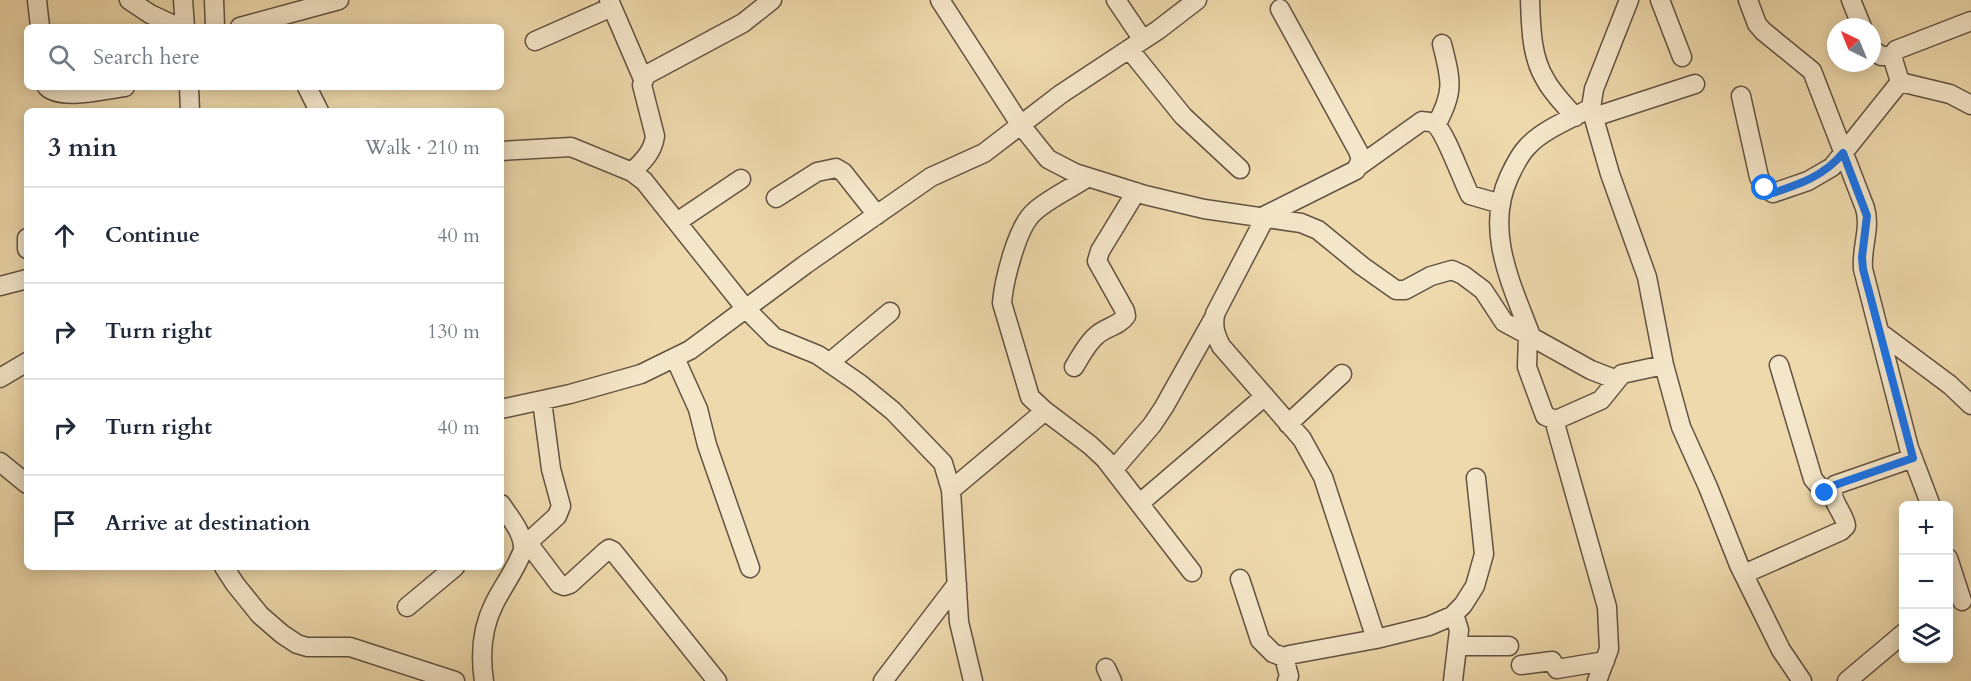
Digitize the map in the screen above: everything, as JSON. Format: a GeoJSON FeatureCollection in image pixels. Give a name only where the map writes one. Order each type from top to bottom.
{"type":"FeatureCollection","features":[{"type":"Feature","properties":{"kind":"street"},"geometry":{"type":"LineString","coordinates":[[37,0],[40,24]]}},
{"type":"Feature","properties":{"kind":"street"},"geometry":{"type":"LineString","coordinates":[[129,0],[171,24]]}},
{"type":"Feature","properties":{"kind":"street"},"geometry":{"type":"LineString","coordinates":[[183,0],[185,24]]}},
{"type":"Feature","properties":{"kind":"street"},"geometry":{"type":"LineString","coordinates":[[214,0],[215,24]]}},
{"type":"Feature","properties":{"kind":"street"},"geometry":{"type":"LineString","coordinates":[[263,24],[286,21],[339,0]]}},
{"type":"Feature","properties":{"kind":"street"},"geometry":{"type":"LineString","coordinates":[[632,172],[652,151],[654,143],[655,136],[642,85],[646,75],[743,23],[772,0]]}},
{"type":"Feature","properties":{"kind":"street"},"geometry":{"type":"LineString","coordinates":[[940,0],[1020,124],[1048,159],[1076,173],[1136,192],[1204,209],[1301,223],[1318,230],[1396,290],[1405,290],[1431,276],[1452,270],[1483,290],[1504,322],[1591,370],[1617,380]]}},
{"type":"Feature","properties":{"kind":"street"},"geometry":{"type":"LineString","coordinates":[[1116,0],[1136,45],[1182,116],[1240,169]]}},
{"type":"Feature","properties":{"kind":"street"},"geometry":{"type":"LineString","coordinates":[[504,408],[542,401],[641,374],[690,350],[806,264],[931,177],[984,153],[1060,94],[1136,45],[1197,0]]}},
{"type":"Feature","properties":{"kind":"street"},"geometry":{"type":"LineString","coordinates":[[1530,0],[1531,28],[1539,67],[1546,81],[1575,117]]}},
{"type":"Feature","properties":{"kind":"street"},"geometry":{"type":"LineString","coordinates":[[1629,0],[1594,89],[1593,112],[1610,174],[1647,277],[1664,364],[1681,427],[1744,574],[1781,650],[1802,681]]}},
{"type":"Feature","properties":{"kind":"street"},"geometry":{"type":"LineString","coordinates":[[1660,0],[1682,57]]}},
{"type":"Feature","properties":{"kind":"street"},"geometry":{"type":"LineString","coordinates":[[1748,0],[1757,24],[1763,31],[1812,71],[1867,216],[1862,263],[1913,458],[1929,501]]}},
{"type":"Feature","properties":{"kind":"street"},"geometry":{"type":"LineString","coordinates":[[1851,0],[1858,18]]}},
{"type":"Feature","properties":{"kind":"street"},"geometry":{"type":"LineString","coordinates":[[535,41],[610,3],[643,79]]}},
{"type":"Feature","properties":{"kind":"street"},"geometry":{"type":"LineString","coordinates":[[1280,9],[1358,151],[1361,159],[1359,166]]}},
{"type":"Feature","properties":{"kind":"street"},"geometry":{"type":"LineString","coordinates":[[1892,56],[1896,50],[1971,21]]}},
{"type":"Feature","properties":{"kind":"street"},"geometry":{"type":"LineString","coordinates":[[1436,125],[1445,108],[1451,81],[1442,44]]}},
{"type":"Feature","properties":{"kind":"street"},"geometry":{"type":"LineString","coordinates":[[1881,56],[1892,56]]}},
{"type":"Feature","properties":{"kind":"street"},"geometry":{"type":"LineString","coordinates":[[1892,56],[1900,82]]}},
{"type":"Feature","properties":{"kind":"street"},"geometry":{"type":"LineString","coordinates":[[1741,96],[1759,177],[1769,192],[1773,193],[1808,181],[1832,167],[1900,82]]}},
{"type":"Feature","properties":{"kind":"street"},"geometry":{"type":"LineString","coordinates":[[1900,82],[1950,94],[1971,105]]}},
{"type":"Feature","properties":{"kind":"street"},"geometry":{"type":"LineString","coordinates":[[1664,364],[1622,374],[1601,400],[1556,420],[1545,416],[1527,367],[1529,336],[1502,257],[1498,238],[1498,217],[1504,186],[1528,145],[1575,117],[1695,84]]}},
{"type":"Feature","properties":{"kind":"street"},"geometry":{"type":"LineString","coordinates":[[51,90],[65,94],[99,90]]}},
{"type":"Feature","properties":{"kind":"street"},"geometry":{"type":"LineString","coordinates":[[189,90],[190,108]]}},
{"type":"Feature","properties":{"kind":"street"},"geometry":{"type":"LineString","coordinates":[[308,90],[318,108]]}},
{"type":"Feature","properties":{"kind":"street"},"geometry":{"type":"LineString","coordinates":[[1114,469],[1152,425],[1164,406],[1215,314],[1263,218],[1356,170],[1422,122],[1431,122],[1436,125],[1470,195],[1501,204]]}},
{"type":"Feature","properties":{"kind":"street"},"geometry":{"type":"LineString","coordinates":[[504,151],[571,147],[632,172],[644,181],[746,309],[774,337],[818,355],[893,411],[917,433],[943,463],[951,490],[959,622],[973,681]]}},
{"type":"Feature","properties":{"kind":"street"},"geometry":{"type":"LineString","coordinates":[[776,198],[817,172],[836,168],[843,172],[877,215]]}},
{"type":"Feature","properties":{"kind":"street"},"geometry":{"type":"LineString","coordinates":[[1088,177],[1034,211],[1026,221],[1020,232],[1003,291],[1002,303],[1030,397],[1090,445],[1114,469],[1192,572]]}},
{"type":"Feature","properties":{"kind":"street"},"geometry":{"type":"LineString","coordinates":[[677,222],[741,179]]}},
{"type":"Feature","properties":{"kind":"street"},"geometry":{"type":"LineString","coordinates":[[1074,367],[1097,334],[1121,322],[1126,316],[1097,261],[1100,251],[1136,192]]}},
{"type":"Feature","properties":{"kind":"street"},"geometry":{"type":"LineString","coordinates":[[0,286],[24,280]]}},
{"type":"Feature","properties":{"kind":"street"},"geometry":{"type":"LineString","coordinates":[[829,363],[890,312]]}},
{"type":"Feature","properties":{"kind":"street"},"geometry":{"type":"LineString","coordinates":[[1215,314],[1215,335],[1221,346],[1302,439],[1323,477],[1376,639]]}},
{"type":"Feature","properties":{"kind":"street"},"geometry":{"type":"LineString","coordinates":[[1879,332],[1950,385],[1971,405]]}},
{"type":"Feature","properties":{"kind":"street"},"geometry":{"type":"LineString","coordinates":[[675,358],[698,409],[707,445],[750,568]]}},
{"type":"Feature","properties":{"kind":"street"},"geometry":{"type":"LineString","coordinates":[[0,378],[24,364]]}},
{"type":"Feature","properties":{"kind":"street"},"geometry":{"type":"LineString","coordinates":[[1779,365],[1813,479],[1825,493],[1832,495]]}},
{"type":"Feature","properties":{"kind":"street"},"geometry":{"type":"LineString","coordinates":[[1288,424],[1342,374]]}},
{"type":"Feature","properties":{"kind":"street"},"geometry":{"type":"LineString","coordinates":[[1140,503],[1265,396]]}},
{"type":"Feature","properties":{"kind":"street"},"geometry":{"type":"LineString","coordinates":[[484,681],[482,664],[485,628],[493,606],[525,545],[557,516],[561,506],[551,469],[542,401]]}},
{"type":"Feature","properties":{"kind":"street"},"geometry":{"type":"LineString","coordinates":[[951,490],[1045,411]]}},
{"type":"Feature","properties":{"kind":"street"},"geometry":{"type":"LineString","coordinates":[[1556,420],[1556,427],[1607,607],[1609,649],[1597,681]]}},
{"type":"Feature","properties":{"kind":"street"},"geometry":{"type":"LineString","coordinates":[[1744,574],[1841,531],[1846,526],[1846,521],[1832,495],[1835,485],[1913,458]]}},
{"type":"Feature","properties":{"kind":"street"},"geometry":{"type":"LineString","coordinates":[[0,462],[24,482]]}},
{"type":"Feature","properties":{"kind":"street"},"geometry":{"type":"LineString","coordinates":[[1286,658],[1289,655],[1376,639],[1429,626],[1454,614],[1463,605],[1474,586],[1484,554],[1476,478]]}},
{"type":"Feature","properties":{"kind":"street"},"geometry":{"type":"LineString","coordinates":[[504,517],[521,536],[525,545],[559,584],[564,586],[570,584],[609,549],[614,551],[717,681]]}},
{"type":"Feature","properties":{"kind":"street"},"geometry":{"type":"LineString","coordinates":[[226,570],[260,615],[297,644],[307,648],[350,647],[449,680]]}},
{"type":"Feature","properties":{"kind":"street"},"geometry":{"type":"LineString","coordinates":[[407,607],[451,570]]}},
{"type":"Feature","properties":{"kind":"street"},"geometry":{"type":"LineString","coordinates":[[1953,576],[1960,601]]}},
{"type":"Feature","properties":{"kind":"street"},"geometry":{"type":"LineString","coordinates":[[1240,579],[1260,640],[1273,653],[1286,658]]}},
{"type":"Feature","properties":{"kind":"street"},"geometry":{"type":"LineString","coordinates":[[883,681],[957,584]]}},
{"type":"Feature","properties":{"kind":"street"},"geometry":{"type":"LineString","coordinates":[[1453,681],[1459,630],[1454,614]]}},
{"type":"Feature","properties":{"kind":"street"},"geometry":{"type":"LineString","coordinates":[[1847,681],[1899,637]]}},
{"type":"Feature","properties":{"kind":"street"},"geometry":{"type":"LineString","coordinates":[[1457,646],[1509,646]]}},
{"type":"Feature","properties":{"kind":"street"},"geometry":{"type":"LineString","coordinates":[[1286,658],[1287,681]]}},
{"type":"Feature","properties":{"kind":"street"},"geometry":{"type":"LineString","coordinates":[[1521,665],[1552,661],[1557,669],[1605,661]]}},
{"type":"Feature","properties":{"kind":"route"},"geometry":{"type":"LineString","coordinates":[[1765,188],[1773,193],[1808,181],[1832,167],[1843,153],[1867,216],[1862,257],[1863,269],[1913,458],[1835,485],[1832,495],[1825,493]]}}]}
